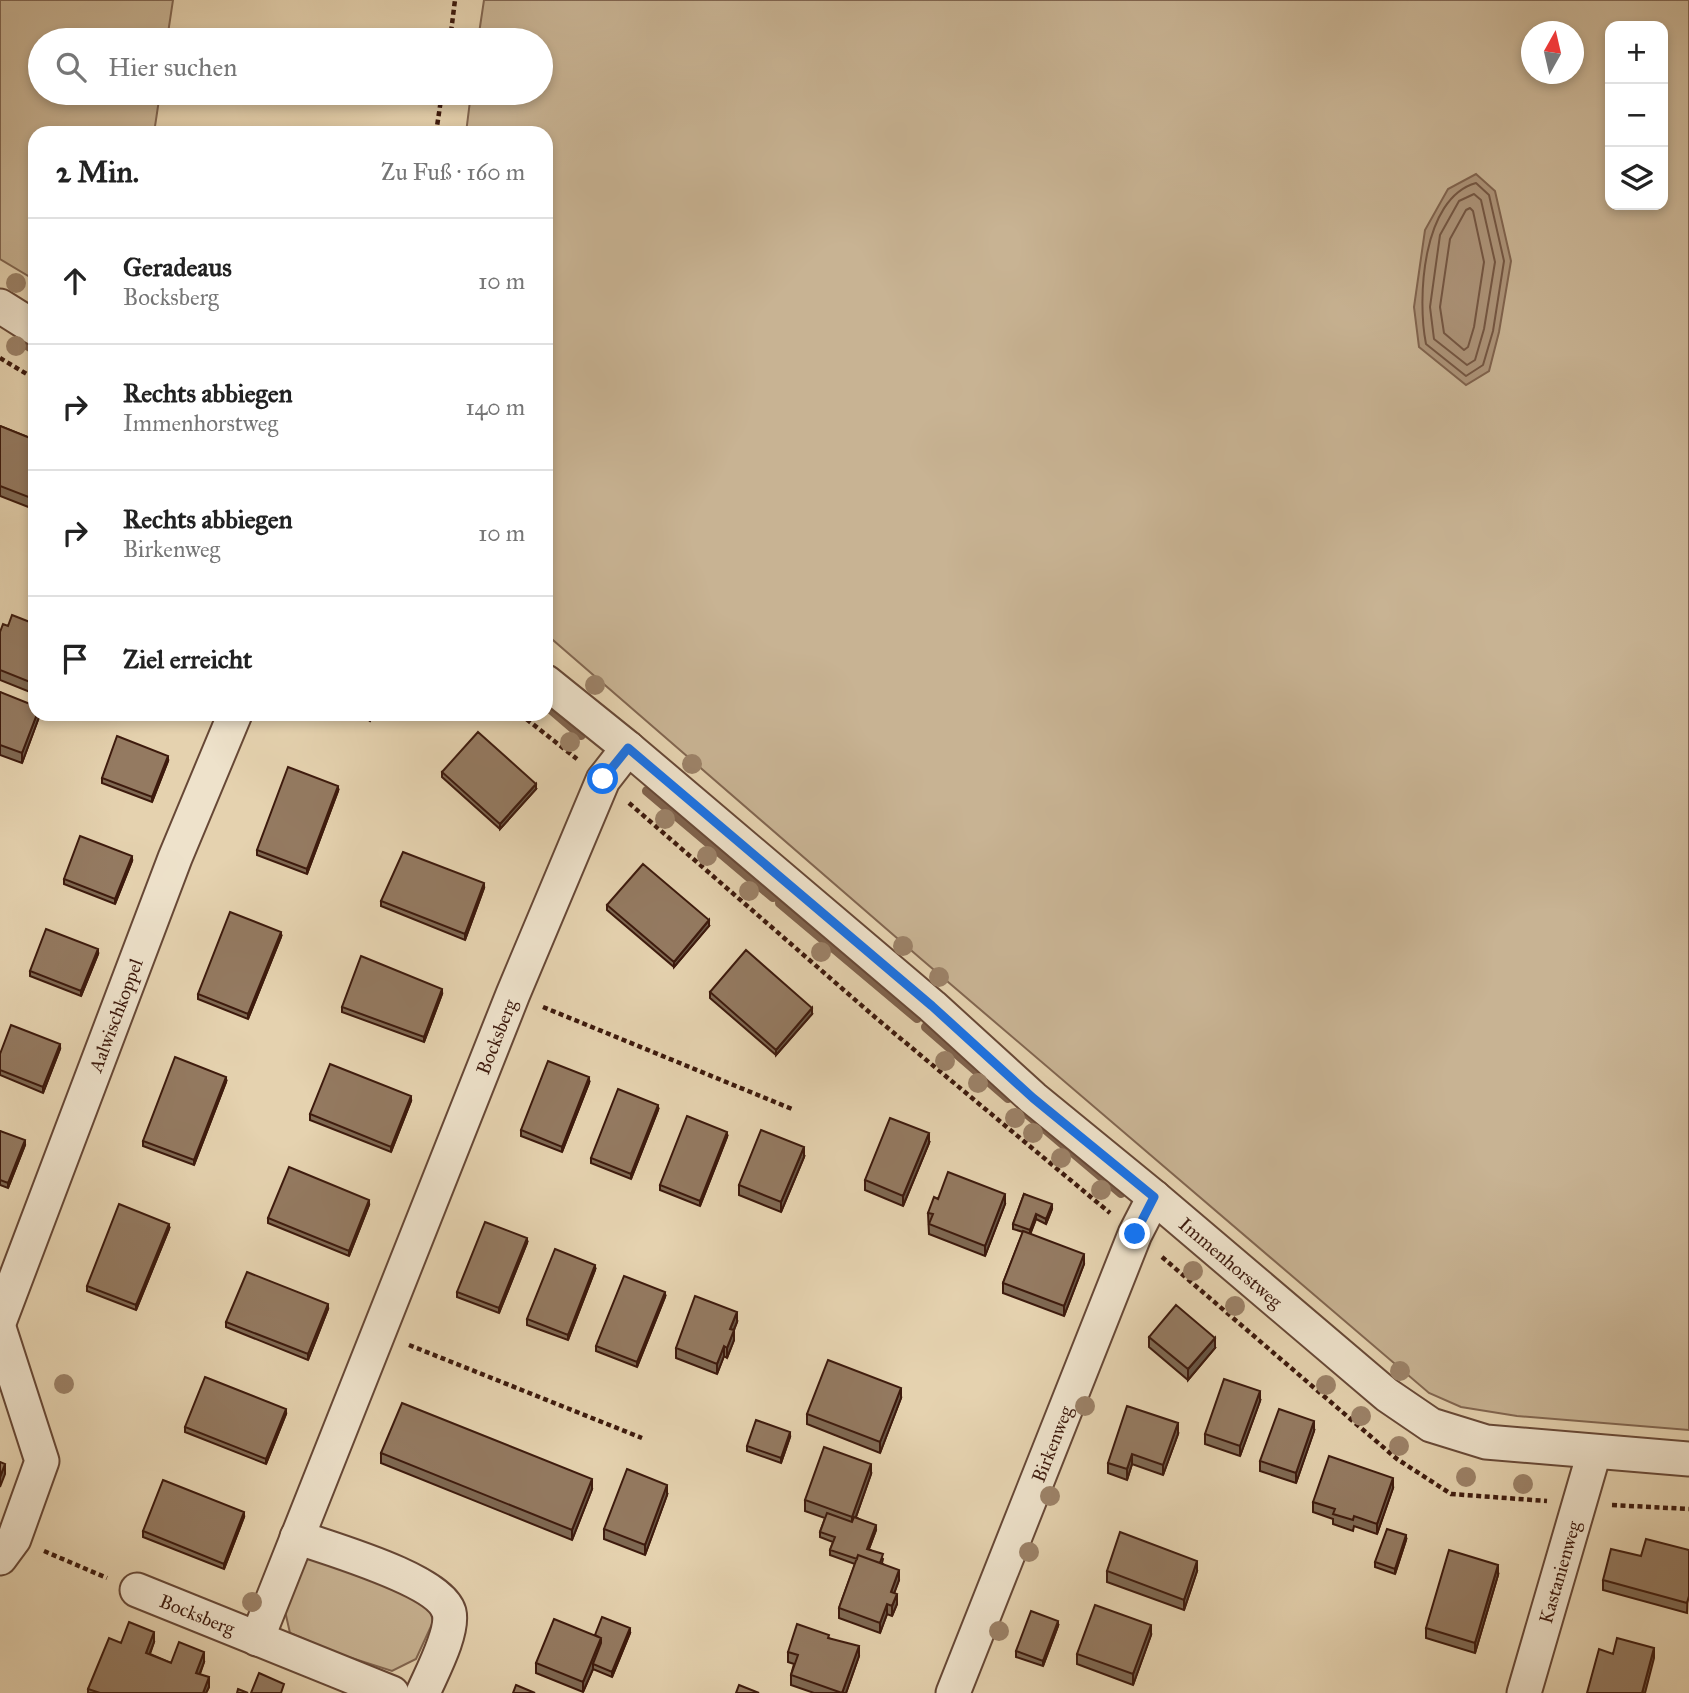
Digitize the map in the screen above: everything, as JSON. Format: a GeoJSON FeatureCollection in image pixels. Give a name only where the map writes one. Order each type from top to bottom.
{"type":"FeatureCollection","features":[{"type":"Feature","properties":{"kind":"street"},"geometry":{"type":"LineString","coordinates":[[0,306],[28,324]]}},
{"type":"Feature","properties":{"kind":"street","name":"Immenhorstweg"},"geometry":{"type":"LineString","coordinates":[[553,687],[932,1006],[1033,1098],[1387,1395],[1431,1425],[1486,1442],[1689,1459]]}},
{"type":"Feature","properties":{"kind":"street","name":"Aalwischkoppel"},"geometry":{"type":"LineString","coordinates":[[0,1320],[175,858],[232,721]]}},
{"type":"Feature","properties":{"kind":"street","name":"Bocksberg"},"geometry":{"type":"LineString","coordinates":[[257,1639],[513,995],[603,779],[628,748]]}},
{"type":"Feature","properties":{"kind":"street","name":"Birkenweg"},"geometry":{"type":"LineString","coordinates":[[953,1693],[1135,1234],[1154,1197]]}},
{"type":"Feature","properties":{"kind":"street"},"geometry":{"type":"LineString","coordinates":[[0,1331],[42,1461],[7,1549]]}},
{"type":"Feature","properties":{"kind":"street","name":"Kastanienweg"},"geometry":{"type":"LineString","coordinates":[[1524,1693],[1594,1452]]}},
{"type":"Feature","properties":{"kind":"street"},"geometry":{"type":"LineString","coordinates":[[297,1537],[416,1581],[439,1596],[449,1611],[449,1629],[423,1693]]}},
{"type":"Feature","properties":{"kind":"street","name":"Bocksberg"},"geometry":{"type":"LineString","coordinates":[[137,1590],[392,1693]]}},
{"type":"Feature","properties":{"kind":"path"},"geometry":{"type":"LineString","coordinates":[[452,28],[455,0]]}},
{"type":"Feature","properties":{"kind":"path"},"geometry":{"type":"LineString","coordinates":[[437,126],[440,105]]}},
{"type":"Feature","properties":{"kind":"path"},"geometry":{"type":"LineString","coordinates":[[0,358],[28,375]]}},
{"type":"Feature","properties":{"kind":"path"},"geometry":{"type":"LineString","coordinates":[[513,995],[792,1109]]}},
{"type":"Feature","properties":{"kind":"path"},"geometry":{"type":"LineString","coordinates":[[379,1333],[642,1438]]}},
{"type":"Feature","properties":{"kind":"path"},"geometry":{"type":"LineString","coordinates":[[7,1549],[137,1590]]}},
{"type":"Feature","properties":{"kind":"shaded area"},"geometry":{"type":"Polygon","coordinates":[[[0,0],[173,0],[169,28],[28,28],[28,105],[158,105],[155,126],[28,126],[28,276],[0,259],[0,0]]]}},
{"type":"Feature","properties":{"kind":"shaded area"},"geometry":{"type":"Polygon","coordinates":[[[484,0],[1689,0],[1689,1430],[1517,1416],[1461,1407],[1429,1393],[553,640],[553,126],[467,126],[470,105],[553,105],[553,28],[480,28],[484,0]]]}},
{"type":"Feature","properties":{"kind":"shaded area"},"geometry":{"type":"Polygon","coordinates":[[[319,1556],[428,1600],[433,1622],[416,1659],[392,1671],[339,1654],[290,1633],[285,1611],[302,1557],[319,1556]]]}},
{"type":"Feature","properties":{"kind":"water"},"geometry":{"type":"Polygon","coordinates":[[[1476,174],[1495,191],[1511,261],[1499,332],[1489,371],[1466,385],[1419,347],[1414,307],[1425,230],[1448,189],[1476,174]]]}},
{"type":"Feature","properties":{"kind":"building"},"geometry":{"type":"Polygon","coordinates":[[[0,426],[28,437],[28,497],[0,486],[0,426]]]}},
{"type":"Feature","properties":{"kind":"building"},"geometry":{"type":"Polygon","coordinates":[[[12,615],[28,621],[28,681],[0,670],[0,632],[3,624],[8,626],[12,615]]]}},
{"type":"Feature","properties":{"kind":"building"},"geometry":{"type":"Polygon","coordinates":[[[0,692],[28,703],[28,721],[34,721],[22,753],[0,745],[0,692]]]}},
{"type":"Feature","properties":{"kind":"building"},"geometry":{"type":"Polygon","coordinates":[[[478,732],[536,784],[500,824],[442,772],[478,732]]]}},
{"type":"Feature","properties":{"kind":"building"},"geometry":{"type":"Polygon","coordinates":[[[117,736],[168,756],[152,797],[102,778],[117,736]]]}},
{"type":"Feature","properties":{"kind":"building"},"geometry":{"type":"Polygon","coordinates":[[[288,767],[338,786],[307,869],[257,850],[288,767]]]}},
{"type":"Feature","properties":{"kind":"building"},"geometry":{"type":"Polygon","coordinates":[[[80,836],[132,856],[115,899],[64,879],[80,836]]]}},
{"type":"Feature","properties":{"kind":"building"},"geometry":{"type":"Polygon","coordinates":[[[403,852],[484,883],[465,934],[381,901],[403,852]]]}},
{"type":"Feature","properties":{"kind":"building"},"geometry":{"type":"Polygon","coordinates":[[[643,864],[709,920],[674,962],[607,905],[643,864]]]}},
{"type":"Feature","properties":{"kind":"building"},"geometry":{"type":"Polygon","coordinates":[[[230,912],[281,932],[248,1014],[198,994],[230,912]]]}},
{"type":"Feature","properties":{"kind":"building"},"geometry":{"type":"Polygon","coordinates":[[[46,929],[98,949],[81,991],[30,971],[46,929]]]}},
{"type":"Feature","properties":{"kind":"building"},"geometry":{"type":"Polygon","coordinates":[[[746,950],[812,1008],[776,1050],[710,992],[746,950]]]}},
{"type":"Feature","properties":{"kind":"building"},"geometry":{"type":"Polygon","coordinates":[[[361,956],[442,989],[424,1037],[342,1007],[361,956]]]}},
{"type":"Feature","properties":{"kind":"building"},"geometry":{"type":"Polygon","coordinates":[[[11,1025],[60,1044],[43,1087],[0,1070],[0,1054],[11,1025]]]}},
{"type":"Feature","properties":{"kind":"building"},"geometry":{"type":"Polygon","coordinates":[[[175,1057],[226,1077],[194,1160],[143,1141],[175,1057]]]}},
{"type":"Feature","properties":{"kind":"building"},"geometry":{"type":"Polygon","coordinates":[[[548,1061],[589,1077],[562,1147],[521,1130],[548,1061]]]}},
{"type":"Feature","properties":{"kind":"building"},"geometry":{"type":"Polygon","coordinates":[[[330,1064],[411,1096],[391,1147],[310,1114],[330,1064]]]}},
{"type":"Feature","properties":{"kind":"building"},"geometry":{"type":"Polygon","coordinates":[[[618,1089],[658,1105],[631,1174],[591,1158],[618,1089]]]}},
{"type":"Feature","properties":{"kind":"building"},"geometry":{"type":"Polygon","coordinates":[[[687,1116],[727,1132],[700,1201],[660,1185],[687,1116]]]}},
{"type":"Feature","properties":{"kind":"building"},"geometry":{"type":"Polygon","coordinates":[[[890,1118],[929,1133],[903,1196],[865,1180],[890,1118]]]}},
{"type":"Feature","properties":{"kind":"building"},"geometry":{"type":"Polygon","coordinates":[[[761,1130],[804,1147],[781,1202],[739,1185],[761,1130]]]}},
{"type":"Feature","properties":{"kind":"building"},"geometry":{"type":"Polygon","coordinates":[[[0,1131],[25,1140],[8,1183],[0,1180],[0,1131]]]}},
{"type":"Feature","properties":{"kind":"building"},"geometry":{"type":"Polygon","coordinates":[[[289,1167],[369,1200],[349,1251],[268,1218],[289,1167]]]}},
{"type":"Feature","properties":{"kind":"building"},"geometry":{"type":"Polygon","coordinates":[[[948,1172],[1005,1194],[985,1246],[929,1224],[933,1214],[928,1213],[934,1197],[938,1199],[948,1172]]]}},
{"type":"Feature","properties":{"kind":"building"},"geometry":{"type":"Polygon","coordinates":[[[1024,1194],[1052,1204],[1046,1219],[1036,1214],[1030,1230],[1013,1224],[1024,1194]]]}},
{"type":"Feature","properties":{"kind":"building"},"geometry":{"type":"Polygon","coordinates":[[[119,1204],[169,1224],[136,1305],[87,1286],[119,1204]]]}},
{"type":"Feature","properties":{"kind":"building"},"geometry":{"type":"Polygon","coordinates":[[[485,1222],[527,1238],[499,1308],[457,1292],[485,1222]]]}},
{"type":"Feature","properties":{"kind":"building"},"geometry":{"type":"Polygon","coordinates":[[[1023,1231],[1084,1254],[1064,1306],[1003,1283],[1023,1231]]]}},
{"type":"Feature","properties":{"kind":"building"},"geometry":{"type":"Polygon","coordinates":[[[555,1249],[595,1265],[568,1335],[527,1319],[555,1249]]]}},
{"type":"Feature","properties":{"kind":"building"},"geometry":{"type":"Polygon","coordinates":[[[247,1272],[328,1304],[308,1354],[226,1322],[247,1272]]]}},
{"type":"Feature","properties":{"kind":"building"},"geometry":{"type":"Polygon","coordinates":[[[624,1276],[665,1292],[637,1362],[596,1346],[624,1276]]]}},
{"type":"Feature","properties":{"kind":"building"},"geometry":{"type":"Polygon","coordinates":[[[695,1296],[737,1312],[730,1329],[734,1330],[717,1364],[676,1348],[695,1296]]]}},
{"type":"Feature","properties":{"kind":"building"},"geometry":{"type":"Polygon","coordinates":[[[1176,1305],[1215,1338],[1188,1369],[1149,1337],[1176,1305]]]}},
{"type":"Feature","properties":{"kind":"building"},"geometry":{"type":"Polygon","coordinates":[[[828,1360],[901,1388],[880,1442],[807,1414],[828,1360]]]}},
{"type":"Feature","properties":{"kind":"building"},"geometry":{"type":"Polygon","coordinates":[[[205,1377],[286,1409],[266,1459],[185,1427],[205,1377]]]}},
{"type":"Feature","properties":{"kind":"building"},"geometry":{"type":"Polygon","coordinates":[[[1224,1379],[1260,1391],[1240,1446],[1205,1434],[1224,1379]]]}},
{"type":"Feature","properties":{"kind":"building"},"geometry":{"type":"Polygon","coordinates":[[[402,1403],[592,1479],[572,1530],[381,1453],[402,1403]]]}},
{"type":"Feature","properties":{"kind":"building"},"geometry":{"type":"Polygon","coordinates":[[[1127,1406],[1178,1423],[1163,1465],[1132,1454],[1127,1469],[1108,1463],[1127,1406]]]}},
{"type":"Feature","properties":{"kind":"building"},"geometry":{"type":"Polygon","coordinates":[[[1279,1409],[1314,1421],[1296,1473],[1260,1461],[1279,1409]]]}},
{"type":"Feature","properties":{"kind":"building"},"geometry":{"type":"Polygon","coordinates":[[[756,1420],[790,1432],[781,1458],[747,1446],[756,1420]]]}},
{"type":"Feature","properties":{"kind":"building"},"geometry":{"type":"Polygon","coordinates":[[[824,1447],[871,1464],[852,1517],[805,1500],[824,1447]]]}},
{"type":"Feature","properties":{"kind":"building"},"geometry":{"type":"Polygon","coordinates":[[[1329,1456],[1393,1478],[1377,1524],[1354,1516],[1353,1520],[1333,1514],[1335,1509],[1313,1502],[1329,1456]]]}},
{"type":"Feature","properties":{"kind":"building"},"geometry":{"type":"Polygon","coordinates":[[[0,1462],[5,1464],[0,1477],[0,1462]]]}},
{"type":"Feature","properties":{"kind":"building"},"geometry":{"type":"Polygon","coordinates":[[[627,1469],[667,1485],[645,1545],[604,1529],[627,1469]]]}},
{"type":"Feature","properties":{"kind":"building"},"geometry":{"type":"Polygon","coordinates":[[[163,1480],[244,1512],[224,1564],[143,1531],[163,1480]]]}},
{"type":"Feature","properties":{"kind":"building"},"geometry":{"type":"Polygon","coordinates":[[[827,1513],[852,1522],[854,1517],[876,1525],[867,1549],[883,1554],[880,1563],[858,1555],[857,1559],[830,1550],[835,1537],[820,1532],[827,1513]]]}},
{"type":"Feature","properties":{"kind":"building"},"geometry":{"type":"Polygon","coordinates":[[[1387,1529],[1406,1535],[1395,1569],[1375,1562],[1387,1529]]]}},
{"type":"Feature","properties":{"kind":"building"},"geometry":{"type":"Polygon","coordinates":[[[1120,1532],[1197,1561],[1184,1600],[1107,1571],[1120,1532]]]}},
{"type":"Feature","properties":{"kind":"building"},"geometry":{"type":"Polygon","coordinates":[[[1646,1539],[1689,1550],[1687,1603],[1603,1580],[1611,1549],[1641,1556],[1646,1539]]]}},
{"type":"Feature","properties":{"kind":"building"},"geometry":{"type":"Polygon","coordinates":[[[1449,1550],[1498,1565],[1475,1643],[1426,1628],[1449,1550]]]}},
{"type":"Feature","properties":{"kind":"building"},"geometry":{"type":"Polygon","coordinates":[[[858,1555],[899,1570],[891,1592],[897,1594],[892,1606],[887,1604],[880,1623],[839,1608],[858,1555]]]}},
{"type":"Feature","properties":{"kind":"building"},"geometry":{"type":"Polygon","coordinates":[[[1095,1605],[1151,1625],[1133,1674],[1077,1654],[1095,1605]]]}},
{"type":"Feature","properties":{"kind":"building"},"geometry":{"type":"Polygon","coordinates":[[[1031,1611],[1058,1621],[1043,1661],[1016,1651],[1031,1611]]]}},
{"type":"Feature","properties":{"kind":"building"},"geometry":{"type":"Polygon","coordinates":[[[602,1617],[630,1628],[612,1672],[593,1664],[601,1643],[601,1638],[595,1635],[602,1617]]]}},
{"type":"Feature","properties":{"kind":"building"},"geometry":{"type":"Polygon","coordinates":[[[554,1619],[601,1638],[583,1682],[536,1663],[554,1619]]]}},
{"type":"Feature","properties":{"kind":"building"},"geometry":{"type":"Polygon","coordinates":[[[129,1622],[154,1632],[146,1653],[171,1663],[179,1642],[204,1652],[196,1673],[209,1677],[203,1693],[100,1693],[88,1689],[109,1638],[121,1643],[129,1622]]]}},
{"type":"Feature","properties":{"kind":"building"},"geometry":{"type":"Polygon","coordinates":[[[797,1624],[829,1635],[828,1638],[859,1646],[842,1693],[791,1675],[798,1655],[788,1652],[797,1624]]]}},
{"type":"Feature","properties":{"kind":"building"},"geometry":{"type":"Polygon","coordinates":[[[1617,1638],[1654,1648],[1642,1693],[1587,1693],[1599,1649],[1613,1654],[1617,1638]]]}},
{"type":"Feature","properties":{"kind":"building"},"geometry":{"type":"Polygon","coordinates":[[[259,1673],[284,1684],[281,1693],[251,1693],[259,1673]]]}},
{"type":"Feature","properties":{"kind":"building"},"geometry":{"type":"Polygon","coordinates":[[[516,1685],[535,1693],[513,1693],[516,1685]]]}},
{"type":"Feature","properties":{"kind":"building"},"geometry":{"type":"Polygon","coordinates":[[[739,1685],[759,1693],[736,1693],[739,1685]]]}},
{"type":"Feature","properties":{"kind":"waterway"},"geometry":{"type":"LineString","coordinates":[[553,711],[581,735]]}},
{"type":"Feature","properties":{"kind":"waterway"},"geometry":{"type":"LineString","coordinates":[[647,791],[773,897]]}},
{"type":"Feature","properties":{"kind":"waterway"},"geometry":{"type":"LineString","coordinates":[[780,903],[917,1018]]}},
{"type":"Feature","properties":{"kind":"waterway"},"geometry":{"type":"LineString","coordinates":[[926,1027],[1008,1098]]}},
{"type":"Feature","properties":{"kind":"waterway"},"geometry":{"type":"LineString","coordinates":[[1024,1111],[1121,1193]]}},
{"type":"Feature","properties":{"kind":"route"},"geometry":{"type":"LineString","coordinates":[[603,779],[628,748],[932,1006],[1033,1098],[1154,1197],[1135,1234]]}}]}
